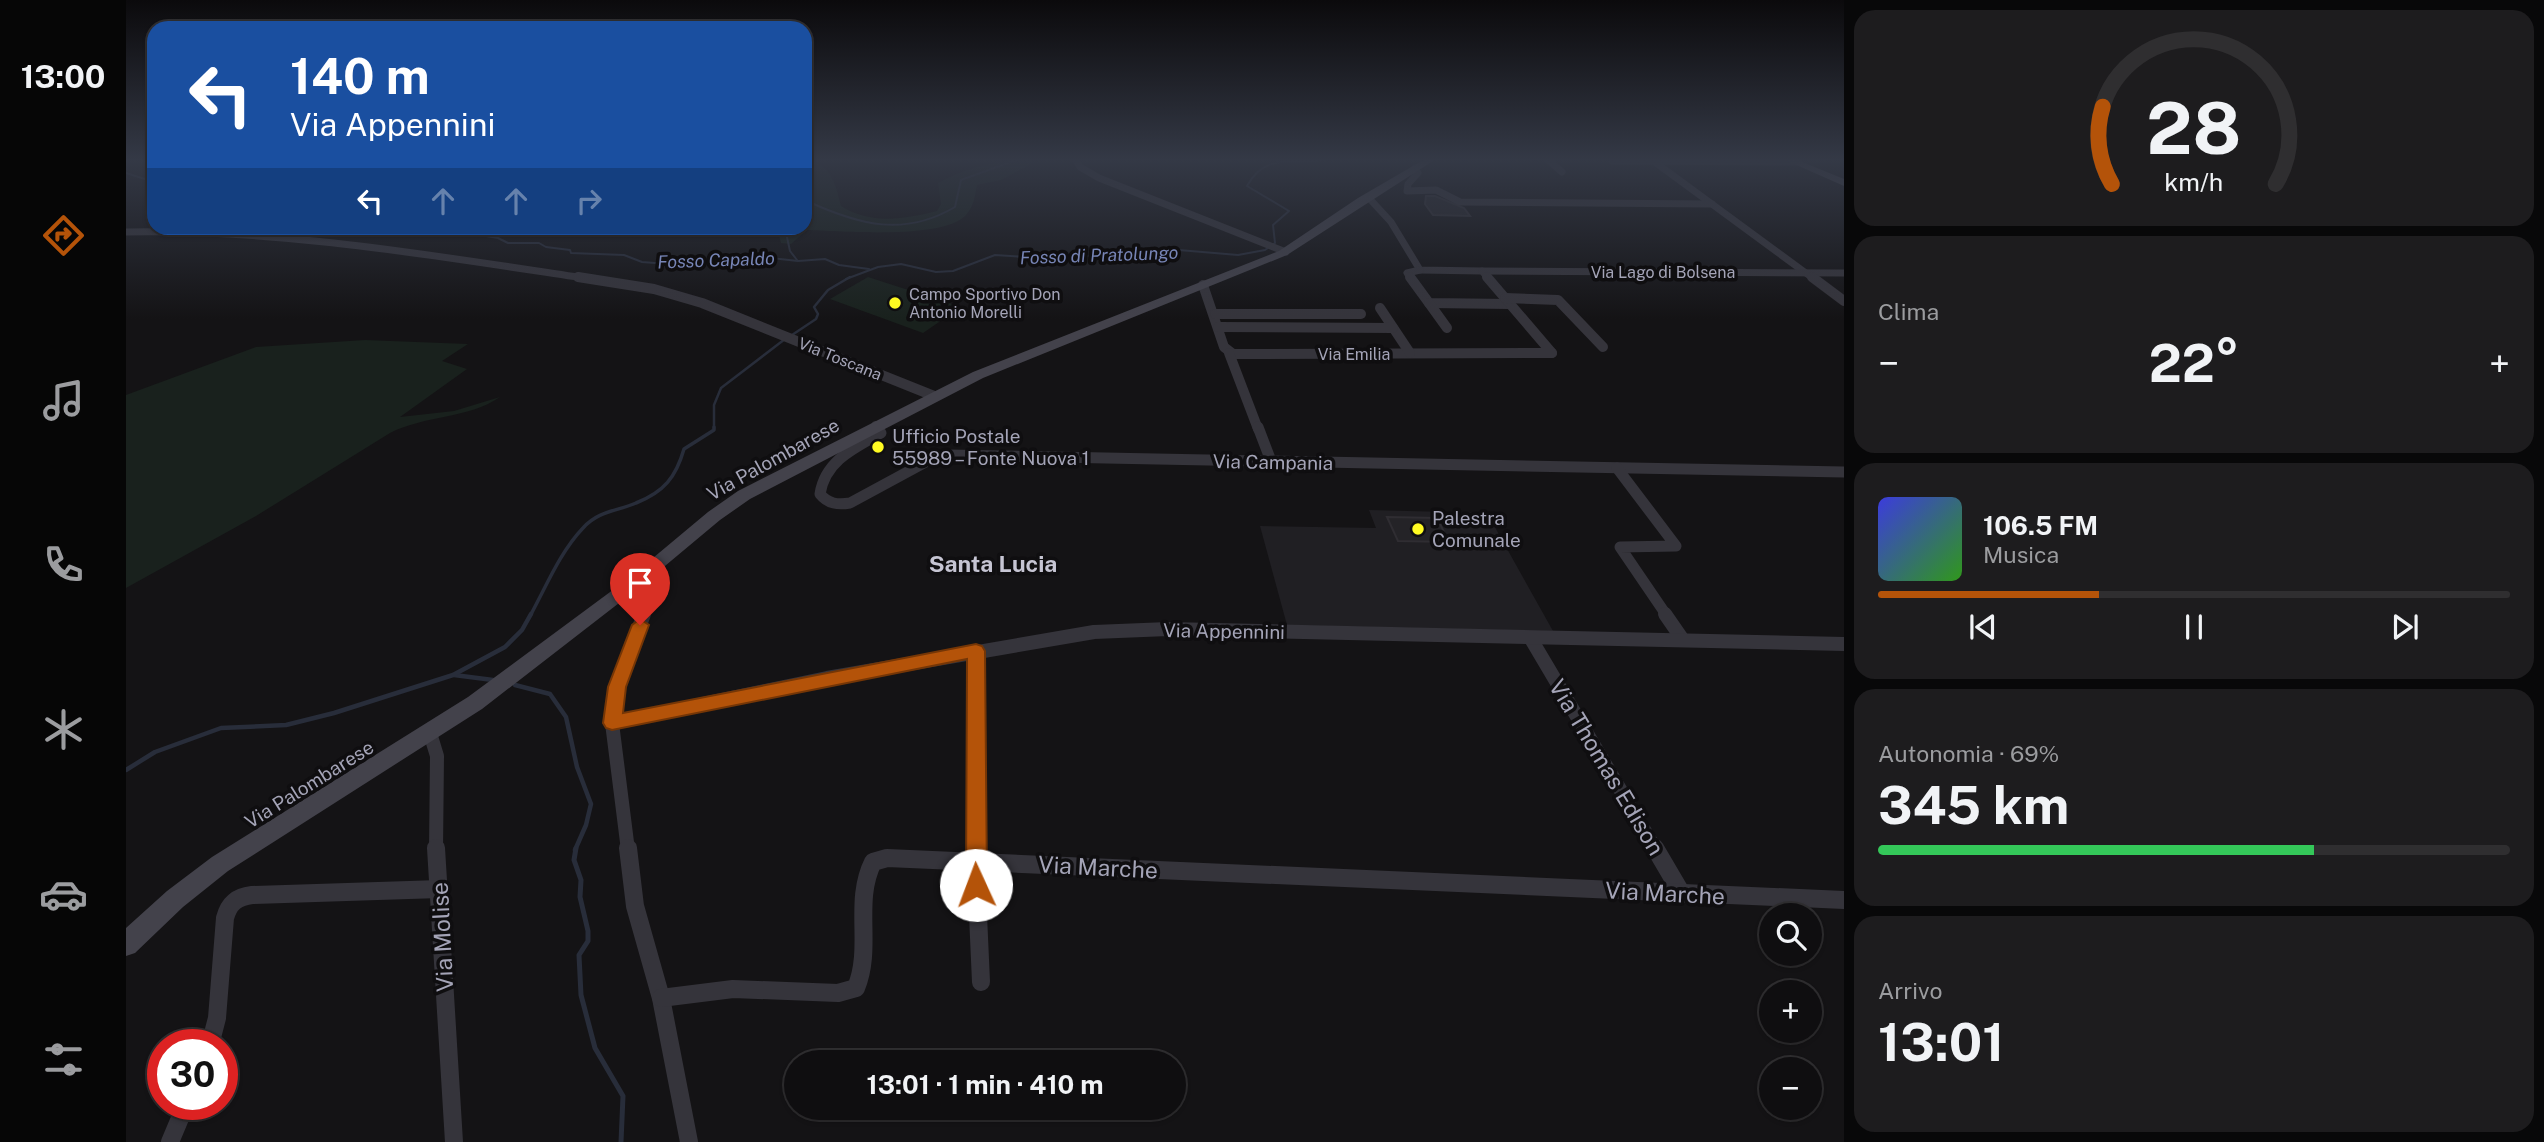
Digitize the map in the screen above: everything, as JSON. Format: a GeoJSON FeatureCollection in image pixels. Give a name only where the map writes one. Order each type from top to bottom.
{"type":"FeatureCollection","features":[{"type":"Feature","properties":{"kind":"main road","name":"Via Palombarese"},"geometry":{"type":"LineString","coordinates":[[126,944],[175,899],[220,864],[475,703],[623,591],[735,501],[933,396],[1006,363],[1203,285],[1282,250],[1343,212]]}},
{"type":"Feature","properties":{"kind":"street"},"geometry":{"type":"LineString","coordinates":[[1186,212],[1282,250]]}},
{"type":"Feature","properties":{"kind":"street"},"geometry":{"type":"LineString","coordinates":[[1382,212],[1391,222],[1419,270],[1407,273],[1447,328]]}},
{"type":"Feature","properties":{"kind":"street"},"geometry":{"type":"LineString","coordinates":[[1723,212],[1844,300]]}},
{"type":"Feature","properties":{"kind":"street","name":"Via Toscana"},"geometry":{"type":"LineString","coordinates":[[126,232],[147,232]]}},
{"type":"Feature","properties":{"kind":"street","name":"Via Toscana"},"geometry":{"type":"LineString","coordinates":[[229,235],[392,249],[654,289],[702,303],[933,396]]}},
{"type":"Feature","properties":{"kind":"street","name":"Via Lago di Bolsena"},"geometry":{"type":"LineString","coordinates":[[1419,270],[1844,273]]}},
{"type":"Feature","properties":{"kind":"street"},"geometry":{"type":"LineString","coordinates":[[1482,271],[1552,353]]}},
{"type":"Feature","properties":{"kind":"street"},"geometry":{"type":"LineString","coordinates":[[1203,285],[1224,347],[1229,353],[1271,461]]}},
{"type":"Feature","properties":{"kind":"street"},"geometry":{"type":"LineString","coordinates":[[1429,303],[1558,300],[1603,347]]}},
{"type":"Feature","properties":{"kind":"street"},"geometry":{"type":"LineString","coordinates":[[1380,308],[1409,353]]}},
{"type":"Feature","properties":{"kind":"street"},"geometry":{"type":"LineString","coordinates":[[1215,314],[1361,314]]}},
{"type":"Feature","properties":{"kind":"street"},"geometry":{"type":"LineString","coordinates":[[1218,327],[1392,328]]}},
{"type":"Feature","properties":{"kind":"street","name":"Via Emilia"},"geometry":{"type":"LineString","coordinates":[[1229,353],[1552,353]]}},
{"type":"Feature","properties":{"kind":"street","name":"Via Campania"},"geometry":{"type":"LineString","coordinates":[[876,426],[881,433],[831,466],[820,491],[824,500],[839,504],[850,503],[944,455],[1844,472]]}},
{"type":"Feature","properties":{"kind":"street"},"geometry":{"type":"LineString","coordinates":[[1617,468],[1676,546],[1620,547],[1683,640]]}},
{"type":"Feature","properties":{"kind":"street"},"geometry":{"type":"LineString","coordinates":[[652,567],[654,586],[617,687],[612,723],[635,906],[660,998],[689,1142]]}},
{"type":"Feature","properties":{"kind":"street"},"geometry":{"type":"LineString","coordinates":[[623,591],[635,595],[648,605]]}},
{"type":"Feature","properties":{"kind":"street","name":"Via Appennini"},"geometry":{"type":"LineString","coordinates":[[612,723],[976,651],[1124,626],[1531,639],[1844,644]]}},
{"type":"Feature","properties":{"kind":"street","name":"Via Thomas Edison"},"geometry":{"type":"LineString","coordinates":[[1531,639],[1682,894]]}},
{"type":"Feature","properties":{"kind":"street"},"geometry":{"type":"LineString","coordinates":[[976,651],[975,861],[981,982]]}},
{"type":"Feature","properties":{"kind":"street","name":"Via Molise"},"geometry":{"type":"LineString","coordinates":[[430,733],[437,756],[435,832],[454,1142]]}},
{"type":"Feature","properties":{"kind":"street","name":"Via Marche"},"geometry":{"type":"LineString","coordinates":[[660,998],[748,988],[838,993],[853,990],[859,985],[862,971],[865,883],[873,862],[892,858],[1844,900]]}},
{"type":"Feature","properties":{"kind":"street"},"geometry":{"type":"LineString","coordinates":[[214,1029],[225,918],[237,898],[252,895],[440,889]]}},
{"type":"Feature","properties":{"kind":"street"},"geometry":{"type":"LineString","coordinates":[[170,1142],[179,1120]]}},
{"type":"Feature","properties":{"kind":"shaded area"},"geometry":{"type":"Polygon","coordinates":[[[812,212],[853,212],[888,219],[931,212],[968,212],[954,223],[937,228],[866,232],[812,230],[812,212]]]}},
{"type":"Feature","properties":{"kind":"shaded area"},"geometry":{"type":"Polygon","coordinates":[[[779,235],[801,235],[791,244],[781,243],[779,235]]]}},
{"type":"Feature","properties":{"kind":"shaded area","name":"Campo Sportivo Don Antonio Morelli"},"geometry":{"type":"Polygon","coordinates":[[[868,277],[961,307],[923,333],[830,299],[868,277]]]}},
{"type":"Feature","properties":{"kind":"shaded area"},"geometry":{"type":"Polygon","coordinates":[[[365,340],[468,344],[442,361],[467,369],[400,417],[454,411],[500,397],[474,409],[403,427],[390,433],[256,516],[126,588],[126,395],[256,347],[365,340]]]}},
{"type":"Feature","properties":{"kind":"shaded area"},"geometry":{"type":"Polygon","coordinates":[[[1369,510],[1487,513],[1553,631],[1287,625],[1260,526],[1376,528],[1369,510]]]}},
{"type":"Feature","properties":{"kind":"building"},"geometry":{"type":"Polygon","coordinates":[[[1431,212],[1467,212],[1470,216],[1433,215],[1431,212]]]}},
{"type":"Feature","properties":{"kind":"building","name":"Palestra Comunale"},"geometry":{"type":"Polygon","coordinates":[[[1387,517],[1437,518],[1449,542],[1398,541],[1387,517]]]}},
{"type":"Feature","properties":{"kind":"waterway"},"geometry":{"type":"LineString","coordinates":[[834,212],[864,222],[900,225],[918,222],[944,212]]}},
{"type":"Feature","properties":{"kind":"waterway","name":"Fosso di Pratolungo"},"geometry":{"type":"LineString","coordinates":[[848,278],[878,267],[901,264],[936,272],[953,271],[995,255],[1056,259],[1167,249],[1238,255],[1265,250],[1275,243],[1273,225],[1288,212]]}},
{"type":"Feature","properties":{"kind":"waterway","name":"Fosso Capaldo"},"geometry":{"type":"LineString","coordinates":[[480,235],[508,243],[539,243],[546,247],[570,250],[571,253],[624,255],[642,262],[761,257],[798,261],[825,259],[839,265],[869,269]]}},
{"type":"Feature","properties":{"kind":"waterway"},"geometry":{"type":"LineString","coordinates":[[787,235],[790,251],[797,260]]}},
{"type":"Feature","properties":{"kind":"waterway"},"geometry":{"type":"LineString","coordinates":[[792,335],[816,319],[818,314],[814,307],[828,290],[848,278]]}},
{"type":"Feature","properties":{"kind":"waterway"},"geometry":{"type":"LineString","coordinates":[[530,616],[560,559],[583,528],[601,515],[636,503],[661,488],[673,475],[684,449],[714,430],[714,405],[721,388],[785,339]]}},
{"type":"Feature","properties":{"kind":"waterway"},"geometry":{"type":"LineString","coordinates":[[126,770],[155,752],[221,728],[286,725],[334,713],[453,675],[505,647],[522,630],[531,614]]}},
{"type":"Feature","properties":{"kind":"waterway"},"geometry":{"type":"LineString","coordinates":[[454,675],[493,680]]}},
{"type":"Feature","properties":{"kind":"waterway"},"geometry":{"type":"LineString","coordinates":[[515,685],[550,694],[566,717],[577,767],[591,804],[586,825],[575,850]]}},
{"type":"Feature","properties":{"kind":"waterway"},"geometry":{"type":"LineString","coordinates":[[576,848],[574,860],[581,880],[580,897],[588,931],[588,941],[579,955],[581,995],[595,1048],[623,1096],[621,1142]]}},
{"type":"Feature","properties":{"kind":"place","name":"Campo Sportivo Don Antonio Morelli"},"geometry":{"type":"Point","coordinates":[895,303]}},
{"type":"Feature","properties":{"kind":"place","name":"Ufficio Postale 55989 – Fonte Nuova 1"},"geometry":{"type":"Point","coordinates":[878,447]}},
{"type":"Feature","properties":{"kind":"place","name":"Palestra Comunale"},"geometry":{"type":"Point","coordinates":[1418,529]}},
{"type":"Feature","properties":{"kind":"district","name":"Santa Lucia"},"geometry":{"type":"Point","coordinates":[993,563]}},
{"type":"Feature","properties":{"kind":"route"},"geometry":{"type":"LineString","coordinates":[[640,625],[619,678],[612,723],[827,678],[976,651],[976,885]]}}]}
